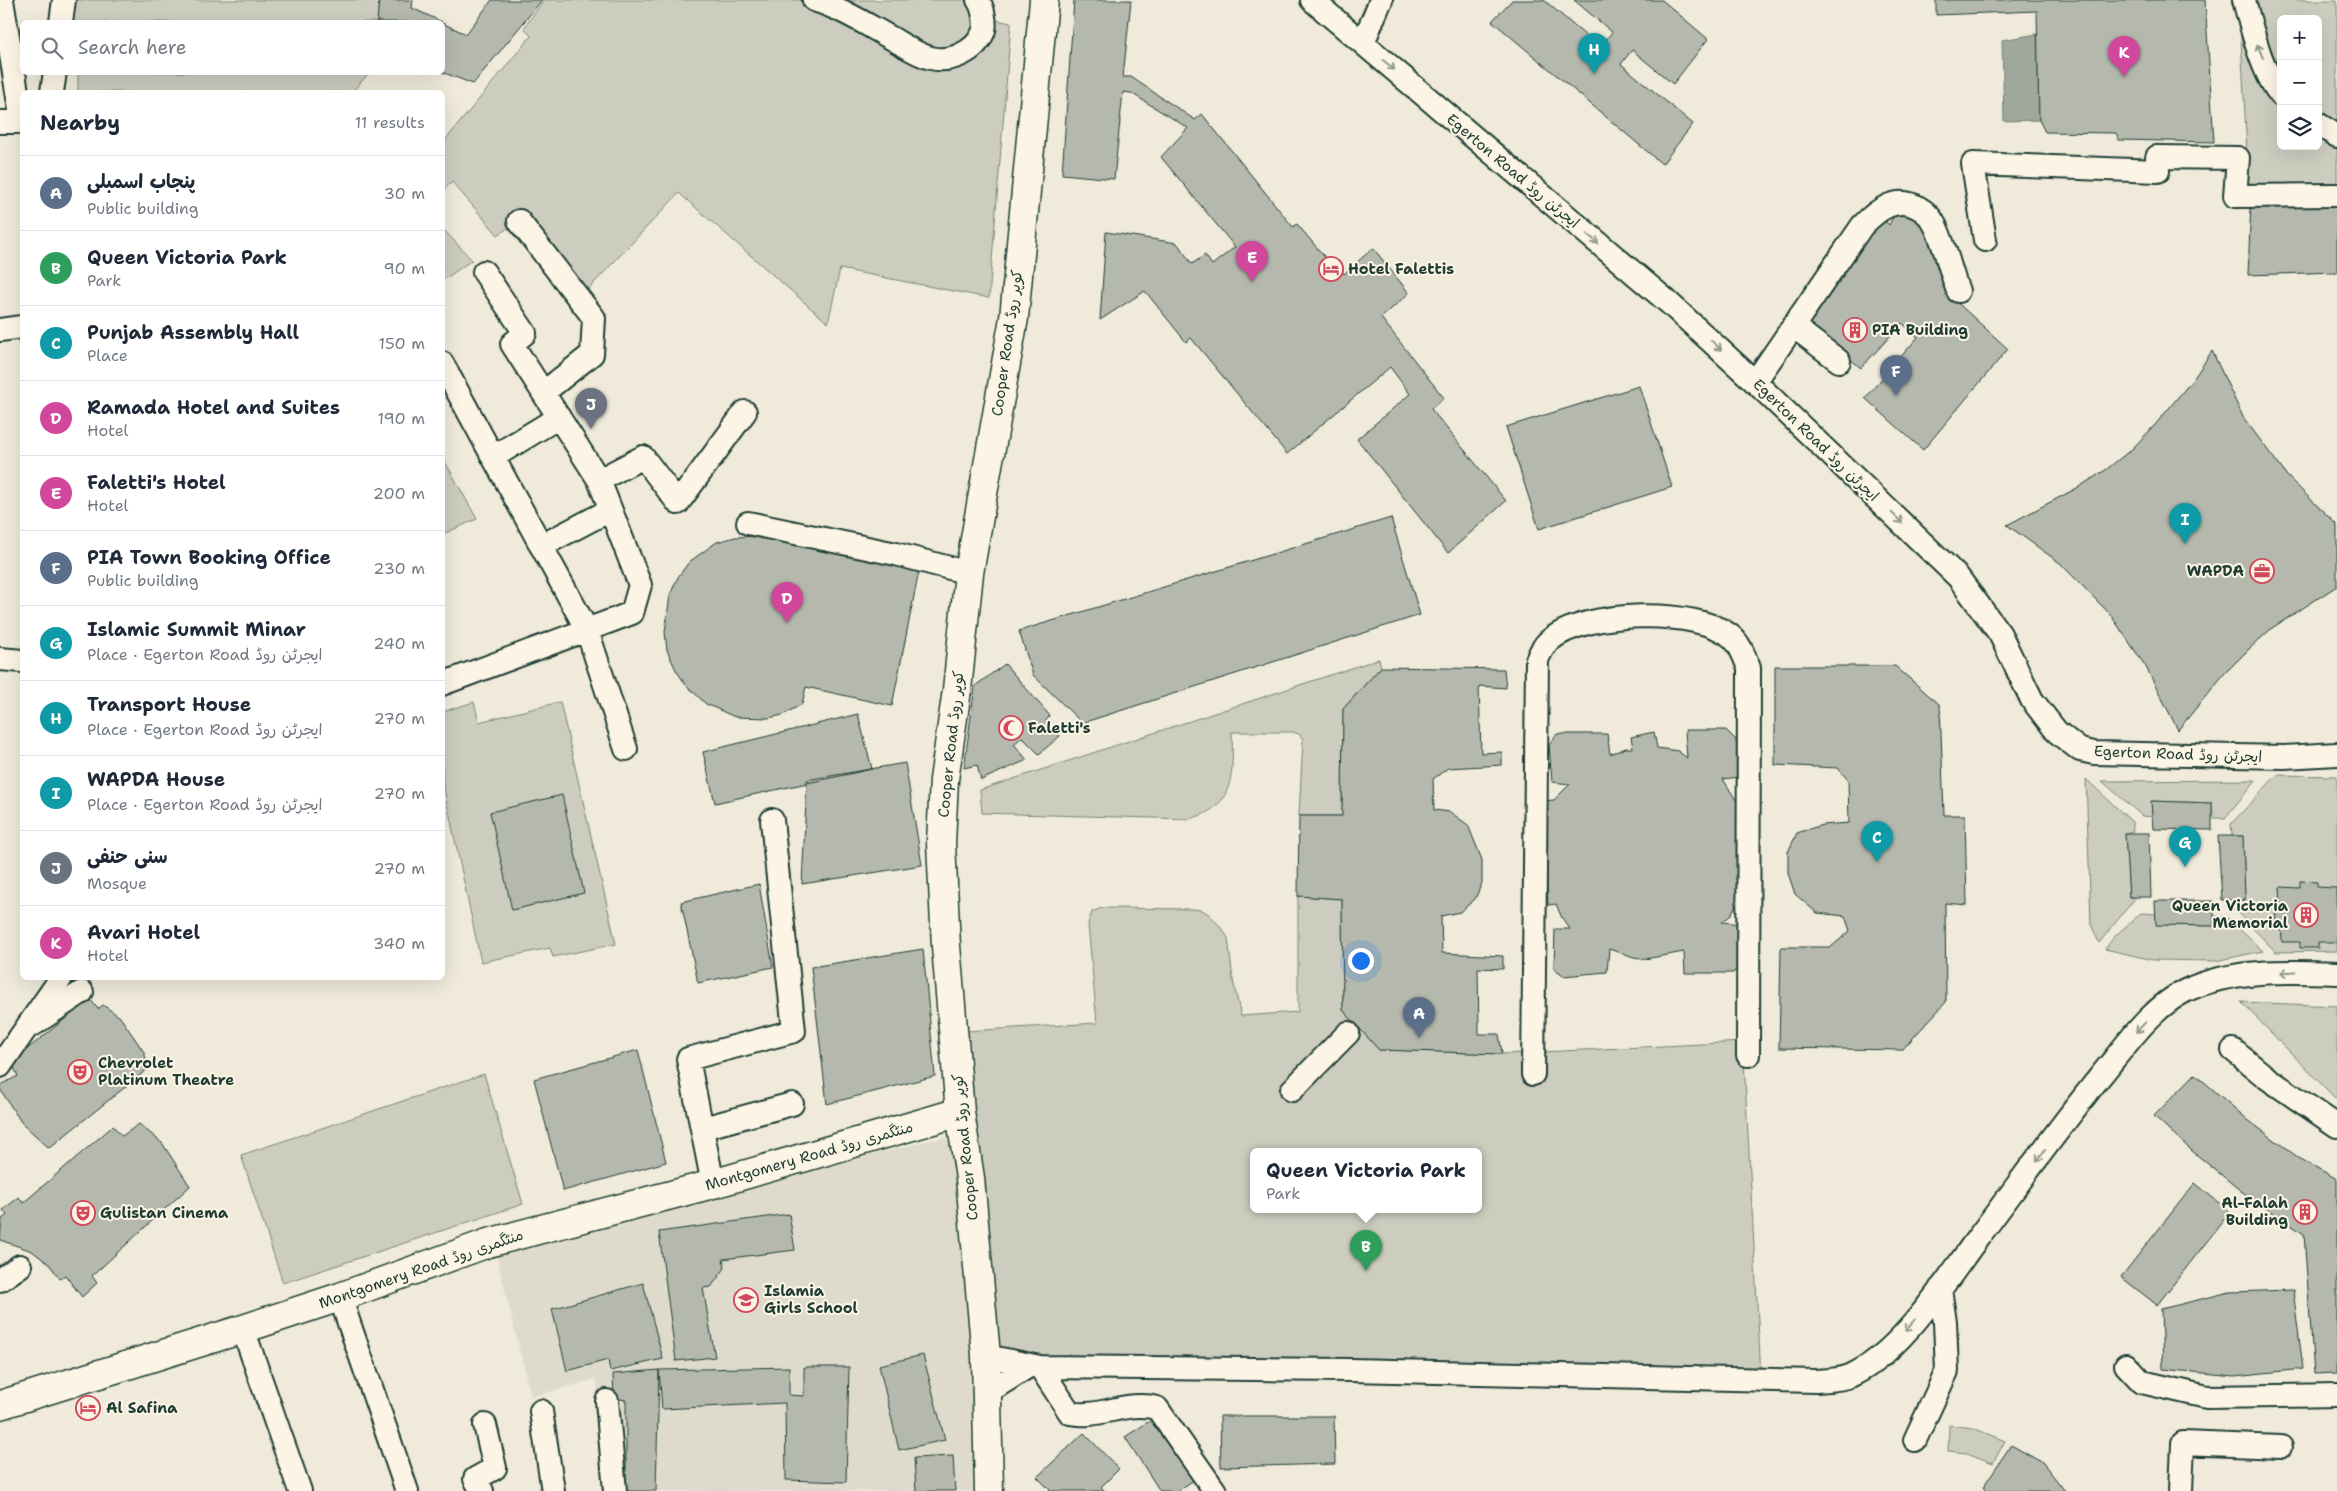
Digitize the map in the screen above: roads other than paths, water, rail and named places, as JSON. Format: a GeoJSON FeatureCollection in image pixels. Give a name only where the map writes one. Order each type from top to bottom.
{"type":"FeatureCollection","features":[{"type":"Feature","properties":{"kind":"main road","name":"Cooper Road کوپر روڈ"},"geometry":{"type":"LineString","coordinates":[[989,1491],[986,1356],[970,1178],[960,1112],[946,946],[941,843],[944,780],[957,690],[969,573],[1014,318],[1044,0]]}},
{"type":"Feature","properties":{"kind":"main road","name":"Montgomery Road منٹگمری روڈ"},"geometry":{"type":"LineString","coordinates":[[0,1405],[243,1330],[488,1243],[713,1184],[960,1112]]}},
{"type":"Feature","properties":{"kind":"street"},"geometry":{"type":"LineString","coordinates":[[2,0],[20,110]]}},
{"type":"Feature","properties":{"kind":"street"},"geometry":{"type":"LineString","coordinates":[[61,20],[64,0]]}},
{"type":"Feature","properties":{"kind":"street"},"geometry":{"type":"LineString","coordinates":[[814,0],[836,7],[915,51],[931,58],[948,60],[966,52],[979,40],[984,31],[982,6],[978,0]]}},
{"type":"Feature","properties":{"kind":"street","name":"Egerton Road ایجرٹن روڈ"},"geometry":{"type":"LineString","coordinates":[[1312,0],[1668,302],[1755,382],[1958,577],[2000,634],[2032,700],[2057,732],[2080,750],[2094,753],[2274,757],[2337,754]]}},
{"type":"Feature","properties":{"kind":"street"},"geometry":{"type":"LineString","coordinates":[[1362,43],[1380,0]]}},
{"type":"Feature","properties":{"kind":"street"},"geometry":{"type":"LineString","coordinates":[[2244,0],[2255,39],[2271,80],[2277,89]]}},
{"type":"Feature","properties":{"kind":"street"},"geometry":{"type":"LineString","coordinates":[[52,90],[54,75]]}},
{"type":"Feature","properties":{"kind":"street"},"geometry":{"type":"LineString","coordinates":[[0,122],[20,122]]}},
{"type":"Feature","properties":{"kind":"street"},"geometry":{"type":"LineString","coordinates":[[1985,240],[1973,164],[2158,171],[2157,157],[2238,158],[2235,196],[2337,195]]}},
{"type":"Feature","properties":{"kind":"street"},"geometry":{"type":"LineString","coordinates":[[1755,382],[1862,226],[1873,214],[1890,204],[1907,202],[1927,213],[1935,224],[1958,291]]}},
{"type":"Feature","properties":{"kind":"street"},"geometry":{"type":"LineString","coordinates":[[519,221],[594,318],[592,354],[543,393]]}},
{"type":"Feature","properties":{"kind":"street"},"geometry":{"type":"LineString","coordinates":[[445,683],[632,613],[640,585],[599,480],[512,344],[525,333],[484,272]]}},
{"type":"Feature","properties":{"kind":"street"},"geometry":{"type":"LineString","coordinates":[[1793,326],[1839,361]]}},
{"type":"Feature","properties":{"kind":"street"},"geometry":{"type":"LineString","coordinates":[[0,330],[20,327]]}},
{"type":"Feature","properties":{"kind":"street"},"geometry":{"type":"LineString","coordinates":[[445,368],[587,630],[626,749]]}},
{"type":"Feature","properties":{"kind":"street"},"geometry":{"type":"LineString","coordinates":[[599,480],[643,457],[678,503],[745,412]]}},
{"type":"Feature","properties":{"kind":"street"},"geometry":{"type":"LineString","coordinates":[[493,456],[559,418]]}},
{"type":"Feature","properties":{"kind":"street"},"geometry":{"type":"LineString","coordinates":[[542,546],[610,510]]}},
{"type":"Feature","properties":{"kind":"street"},"geometry":{"type":"LineString","coordinates":[[748,523],[896,554],[969,573]]}},
{"type":"Feature","properties":{"kind":"street"},"geometry":{"type":"LineString","coordinates":[[1533,1074],[1537,660],[1542,649],[1550,639],[1605,618],[1646,615],[1685,619],[1716,626],[1733,638],[1744,653],[1749,668],[1748,1055]]}},
{"type":"Feature","properties":{"kind":"street"},"geometry":{"type":"LineString","coordinates":[[0,659],[20,661]]}},
{"type":"Feature","properties":{"kind":"street"},"geometry":{"type":"LineString","coordinates":[[713,1184],[688,1059],[794,1031],[772,820]]}},
{"type":"Feature","properties":{"kind":"street"},"geometry":{"type":"LineString","coordinates":[[986,1356],[1034,1366],[1351,1370],[1828,1380],[1849,1376],[1872,1362],[1893,1344],[1940,1289],[2085,1095],[2140,1028],[2162,1007],[2184,992],[2208,983],[2232,978],[2291,971],[2337,973]]}},
{"type":"Feature","properties":{"kind":"street"},"geometry":{"type":"LineString","coordinates":[[0,1066],[21,1033],[60,980]]}},
{"type":"Feature","properties":{"kind":"street"},"geometry":{"type":"LineString","coordinates":[[21,1033],[82,992]]}},
{"type":"Feature","properties":{"kind":"street"},"geometry":{"type":"LineString","coordinates":[[1292,1090],[1348,1033]]}},
{"type":"Feature","properties":{"kind":"street"},"geometry":{"type":"LineString","coordinates":[[2233,1050],[2266,1078],[2337,1126]]}},
{"type":"Feature","properties":{"kind":"street"},"geometry":{"type":"LineString","coordinates":[[703,1128],[792,1104]]}},
{"type":"Feature","properties":{"kind":"street"},"geometry":{"type":"LineString","coordinates":[[0,1280],[20,1266]]}},
{"type":"Feature","properties":{"kind":"street"},"geometry":{"type":"LineString","coordinates":[[1915,1440],[1947,1371],[1945,1322],[1940,1289]]}},
{"type":"Feature","properties":{"kind":"street"},"geometry":{"type":"LineString","coordinates":[[340,1297],[407,1491]]}},
{"type":"Feature","properties":{"kind":"street"},"geometry":{"type":"LineString","coordinates":[[243,1330],[300,1491]]}},
{"type":"Feature","properties":{"kind":"street"},"geometry":{"type":"LineString","coordinates":[[2126,1365],[2142,1382],[2207,1397],[2337,1395]]}},
{"type":"Feature","properties":{"kind":"street"},"geometry":{"type":"LineString","coordinates":[[988,1392],[1034,1366]]}},
{"type":"Feature","properties":{"kind":"street"},"geometry":{"type":"LineString","coordinates":[[1034,1366],[1070,1413],[1082,1416],[1146,1405],[1157,1408],[1215,1491]]}},
{"type":"Feature","properties":{"kind":"street"},"geometry":{"type":"LineString","coordinates":[[607,1401],[616,1491]]}},
{"type":"Feature","properties":{"kind":"street"},"geometry":{"type":"LineString","coordinates":[[541,1411],[553,1491]]}},
{"type":"Feature","properties":{"kind":"street"},"geometry":{"type":"LineString","coordinates":[[482,1491],[475,1479],[495,1468],[486,1424]]}},
{"type":"Feature","properties":{"kind":"street"},"geometry":{"type":"LineString","coordinates":[[2181,1491],[2183,1443],[2281,1447]]}},
{"type":"Feature","properties":{"kind":"place","name":"Transport House"},"geometry":{"type":"Point","coordinates":[1594,74]}},
{"type":"Feature","properties":{"kind":"place","name":"Avari Hotel"},"geometry":{"type":"Point","coordinates":[2124,77]}},
{"type":"Feature","properties":{"kind":"place","name":"Hotel Falettis"},"geometry":{"type":"Point","coordinates":[1331,269]}},
{"type":"Feature","properties":{"kind":"place","name":"Faletti's Hotel"},"geometry":{"type":"Point","coordinates":[1252,282]}},
{"type":"Feature","properties":{"kind":"place","name":"PIA Building"},"geometry":{"type":"Point","coordinates":[1855,330]}},
{"type":"Feature","properties":{"kind":"place","name":"PIA Town Booking Office"},"geometry":{"type":"Point","coordinates":[1896,396]}},
{"type":"Feature","properties":{"kind":"place","name":"سنی حنفی"},"geometry":{"type":"Point","coordinates":[591,429]}},
{"type":"Feature","properties":{"kind":"place","name":"WAPDA House"},"geometry":{"type":"Point","coordinates":[2185,544]}},
{"type":"Feature","properties":{"kind":"place","name":"WAPDA"},"geometry":{"type":"Point","coordinates":[2262,571]}},
{"type":"Feature","properties":{"kind":"place","name":"Ramada Hotel and Suites"},"geometry":{"type":"Point","coordinates":[787,623]}},
{"type":"Feature","properties":{"kind":"place","name":"Faletti's"},"geometry":{"type":"Point","coordinates":[1011,728]}},
{"type":"Feature","properties":{"kind":"place","name":"Punjab Assembly Hall"},"geometry":{"type":"Point","coordinates":[1877,862]}},
{"type":"Feature","properties":{"kind":"place","name":"Islamic Summit Minar"},"geometry":{"type":"Point","coordinates":[2185,867]}},
{"type":"Feature","properties":{"kind":"place","name":"Queen Victoria Memorial"},"geometry":{"type":"Point","coordinates":[2306,915]}},
{"type":"Feature","properties":{"kind":"place","name":"پنجاب اسمبلی"},"geometry":{"type":"Point","coordinates":[1419,1038]}},
{"type":"Feature","properties":{"kind":"place","name":"Chevrolet Platinum Theatre"},"geometry":{"type":"Point","coordinates":[80,1072]}},
{"type":"Feature","properties":{"kind":"place","name":"Al-Falah Building"},"geometry":{"type":"Point","coordinates":[2305,1212]}},
{"type":"Feature","properties":{"kind":"place","name":"Gulistan Cinema"},"geometry":{"type":"Point","coordinates":[83,1213]}},
{"type":"Feature","properties":{"kind":"place","name":"Queen Victoria Park"},"geometry":{"type":"Point","coordinates":[1366,1271]}},
{"type":"Feature","properties":{"kind":"place","name":"Islamia Girls School"},"geometry":{"type":"Point","coordinates":[746,1300]}},
{"type":"Feature","properties":{"kind":"place","name":"Al Safina"},"geometry":{"type":"Point","coordinates":[88,1408]}}]}
